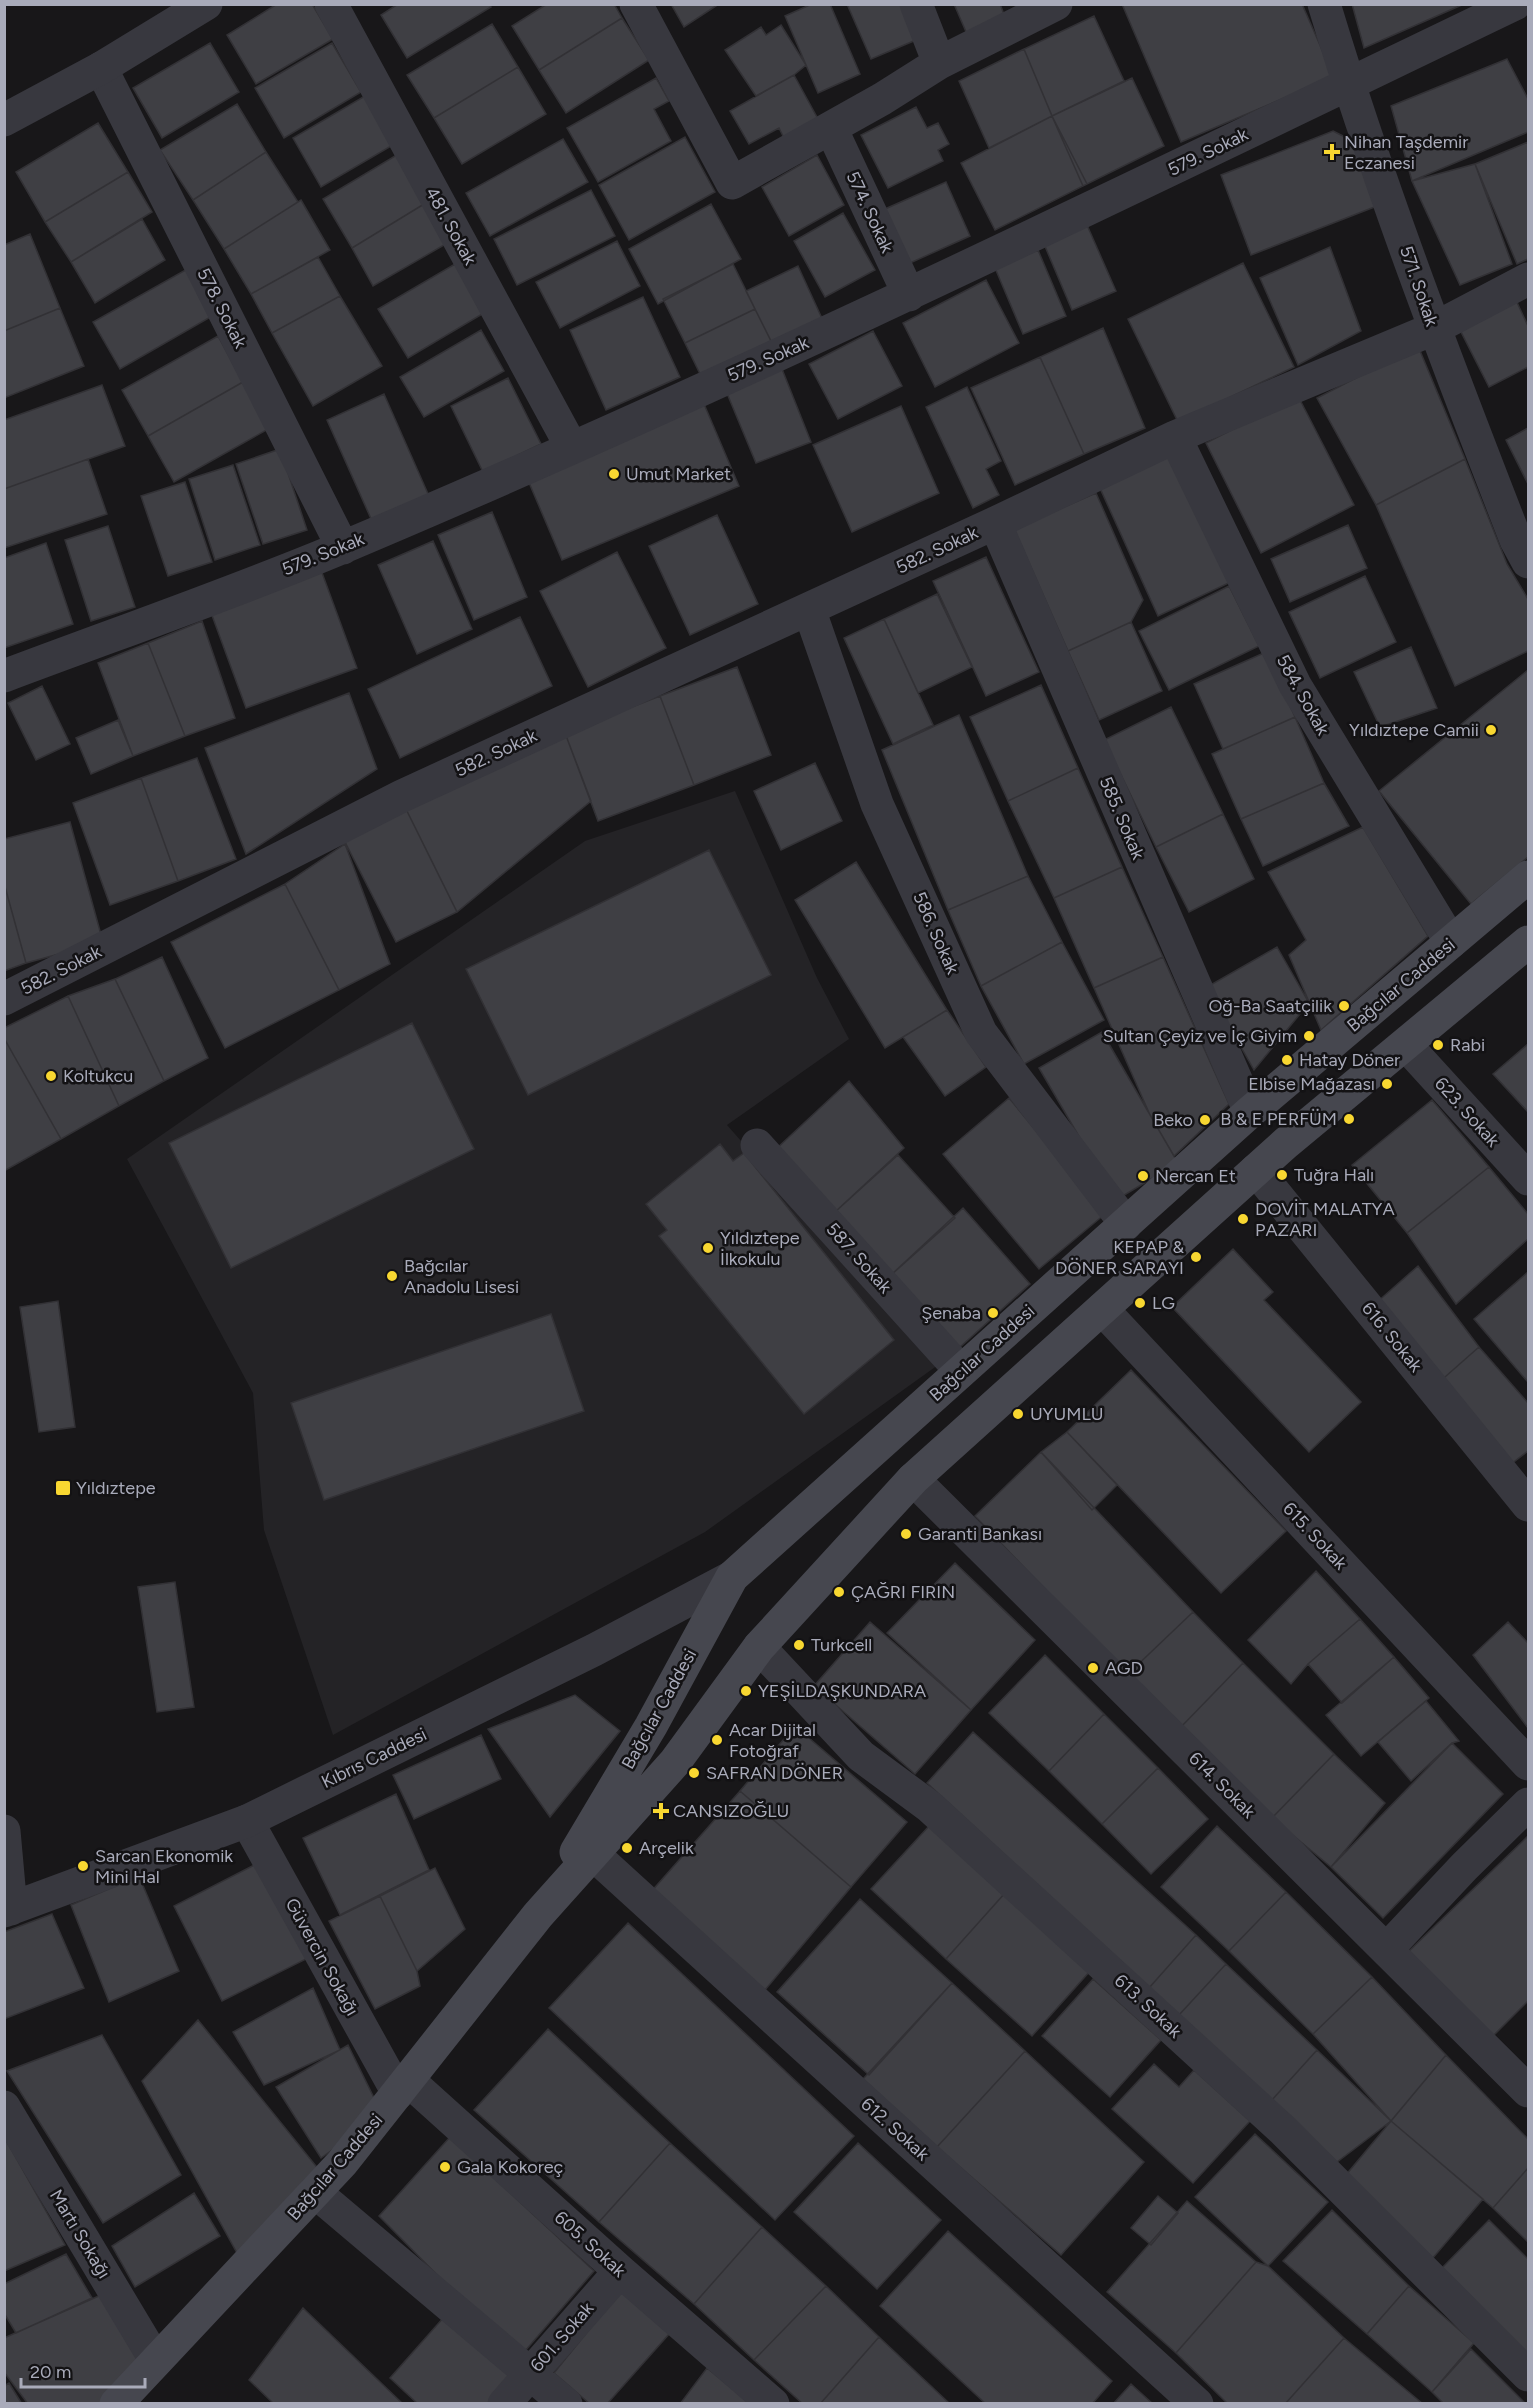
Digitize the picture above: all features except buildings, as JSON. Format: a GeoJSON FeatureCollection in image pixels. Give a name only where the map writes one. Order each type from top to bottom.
{"type":"FeatureCollection","features":[{"type":"Feature","properties":{"kind":"main road","name":"Bağcılar Caddesi"},"geometry":{"type":"LineString","coordinates":[[538,1915],[651,1726],[732,1577],[1250,1112],[1528,877]]}},
{"type":"Feature","properties":{"kind":"main road","name":"Bağcılar Caddesi"},"geometry":{"type":"LineString","coordinates":[[119,2402],[342,2163],[538,1915],[675,1762],[759,1647],[914,1479],[1256,1170],[1528,942]]}},
{"type":"Feature","properties":{"kind":"street"},"geometry":{"type":"LineString","coordinates":[[4,120],[101,68],[206,4]]}},
{"type":"Feature","properties":{"kind":"street","name":"481. Sokak"},"geometry":{"type":"LineString","coordinates":[[331,4],[572,448]]}},
{"type":"Feature","properties":{"kind":"street"},"geometry":{"type":"LineString","coordinates":[[636,4],[732,183],[831,128],[939,63],[1056,4]]}},
{"type":"Feature","properties":{"kind":"street"},"geometry":{"type":"LineString","coordinates":[[916,4],[939,63]]}},
{"type":"Feature","properties":{"kind":"street","name":"571. Sokak"},"geometry":{"type":"LineString","coordinates":[[1324,4],[1348,84],[1433,328],[1524,545]]}},
{"type":"Feature","properties":{"kind":"street","name":"579. Sokak"},"geometry":{"type":"LineString","coordinates":[[4,676],[343,548],[572,448],[909,295],[1515,4]]}},
{"type":"Feature","properties":{"kind":"street","name":"578. Sokak"},"geometry":{"type":"LineString","coordinates":[[101,68],[343,548]]}},
{"type":"Feature","properties":{"kind":"street","name":"574. Sokak"},"geometry":{"type":"LineString","coordinates":[[831,128],[909,295]]}},
{"type":"Feature","properties":{"kind":"street","name":"582. Sokak"},"geometry":{"type":"LineString","coordinates":[[4,999],[402,796],[995,523],[1175,437],[1433,328],[1528,279]]}},
{"type":"Feature","properties":{"kind":"street","name":"584. Sokak"},"geometry":{"type":"LineString","coordinates":[[1175,437],[1295,685],[1451,942]]}},
{"type":"Feature","properties":{"kind":"street","name":"585. Sokak"},"geometry":{"type":"LineString","coordinates":[[995,523],[1250,1112]]}},
{"type":"Feature","properties":{"kind":"street","name":"586. Sokak"},"geometry":{"type":"LineString","coordinates":[[808,609],[878,804],[981,1033],[1126,1224]]}},
{"type":"Feature","properties":{"kind":"street","name":"623. Sokak"},"geometry":{"type":"LineString","coordinates":[[1406,1045],[1528,1179]]}},
{"type":"Feature","properties":{"kind":"street","name":"587. Sokak"},"geometry":{"type":"LineString","coordinates":[[757,1144],[961,1371]]}},
{"type":"Feature","properties":{"kind":"street","name":"616. Sokak"},"geometry":{"type":"LineString","coordinates":[[1256,1170],[1528,1505]]}},
{"type":"Feature","properties":{"kind":"street","name":"615. Sokak"},"geometry":{"type":"LineString","coordinates":[[1102,1309],[1528,1764]]}},
{"type":"Feature","properties":{"kind":"street","name":"614. Sokak"},"geometry":{"type":"LineString","coordinates":[[914,1479],[1528,2091]]}},
{"type":"Feature","properties":{"kind":"street","name":"Kıbrıs Caddesi"},"geometry":{"type":"LineString","coordinates":[[8,1910],[247,1821],[594,1650],[732,1577]]}},
{"type":"Feature","properties":{"kind":"street","name":"613. Sokak"},"geometry":{"type":"LineString","coordinates":[[759,1647],[861,1756],[930,1807],[1283,2130],[1528,2375]]}},
{"type":"Feature","properties":{"kind":"street"},"geometry":{"type":"LineString","coordinates":[[1387,1949],[1464,1867],[1528,1804]]}},
{"type":"Feature","properties":{"kind":"street","name":"Güvercin Sokağı"},"geometry":{"type":"LineString","coordinates":[[247,1821],[404,2087]]}},
{"type":"Feature","properties":{"kind":"street"},"geometry":{"type":"LineString","coordinates":[[4,1831],[8,1910]]}},
{"type":"Feature","properties":{"kind":"street","name":"612. Sokak"},"geometry":{"type":"LineString","coordinates":[[593,1854],[1197,2403]]}},
{"type":"Feature","properties":{"kind":"street","name":"605. Sokak"},"geometry":{"type":"LineString","coordinates":[[404,2087],[773,2403]]}},
{"type":"Feature","properties":{"kind":"street","name":"Martı Sokağı"},"geometry":{"type":"LineString","coordinates":[[4,2106],[156,2361]]}},
{"type":"Feature","properties":{"kind":"street"},"geometry":{"type":"LineString","coordinates":[[315,2192],[566,2403]]}},
{"type":"Feature","properties":{"kind":"street","name":"601. Sokak"},"geometry":{"type":"LineString","coordinates":[[504,2403],[620,2271]]}},
{"type":"Feature","properties":{"kind":"shaded area"},"geometry":{"type":"Polygon","coordinates":[[[735,791],[817,978],[849,1039],[727,1125],[938,1365],[705,1532],[333,1735],[264,1530],[253,1393],[127,1159],[585,841],[735,791]]]}},
{"type":"Feature","properties":{"kind":"place","name":"Nihan Taşdemir Eczanesi"},"geometry":{"type":"Point","coordinates":[1332,152]}},
{"type":"Feature","properties":{"kind":"place","name":"Umut Market"},"geometry":{"type":"Point","coordinates":[614,474]}},
{"type":"Feature","properties":{"kind":"place","name":"Yıldıztepe Camii"},"geometry":{"type":"Point","coordinates":[1491,730]}},
{"type":"Feature","properties":{"kind":"place","name":"Oğ-Ba Saatçilik"},"geometry":{"type":"Point","coordinates":[1344,1006]}},
{"type":"Feature","properties":{"kind":"place","name":"Sultan Çeyiz ve İç Giyim"},"geometry":{"type":"Point","coordinates":[1309,1036]}},
{"type":"Feature","properties":{"kind":"place","name":"Rabi"},"geometry":{"type":"Point","coordinates":[1438,1045]}},
{"type":"Feature","properties":{"kind":"place","name":"Hatay Döner"},"geometry":{"type":"Point","coordinates":[1287,1060]}},
{"type":"Feature","properties":{"kind":"place","name":"Koltukcu"},"geometry":{"type":"Point","coordinates":[51,1076]}},
{"type":"Feature","properties":{"kind":"place","name":"Elbise Mağazası"},"geometry":{"type":"Point","coordinates":[1387,1084]}},
{"type":"Feature","properties":{"kind":"place","name":"B & E PERFÜM"},"geometry":{"type":"Point","coordinates":[1349,1119]}},
{"type":"Feature","properties":{"kind":"place","name":"Beko"},"geometry":{"type":"Point","coordinates":[1205,1120]}},
{"type":"Feature","properties":{"kind":"place","name":"Tuğra Halı"},"geometry":{"type":"Point","coordinates":[1282,1175]}},
{"type":"Feature","properties":{"kind":"place","name":"Nercan Et"},"geometry":{"type":"Point","coordinates":[1143,1176]}},
{"type":"Feature","properties":{"kind":"place","name":"DOVİT MALATYA PAZARI"},"geometry":{"type":"Point","coordinates":[1243,1219]}},
{"type":"Feature","properties":{"kind":"place","name":"Yıldıztepe İlkokulu"},"geometry":{"type":"Point","coordinates":[708,1248]}},
{"type":"Feature","properties":{"kind":"place","name":"KEPAP & DÖNER SARAYI"},"geometry":{"type":"Point","coordinates":[1196,1257]}},
{"type":"Feature","properties":{"kind":"place","name":"Bağcılar Anadolu Lisesi"},"geometry":{"type":"Point","coordinates":[392,1276]}},
{"type":"Feature","properties":{"kind":"place","name":"LG"},"geometry":{"type":"Point","coordinates":[1140,1303]}},
{"type":"Feature","properties":{"kind":"place","name":"Şenaba"},"geometry":{"type":"Point","coordinates":[993,1313]}},
{"type":"Feature","properties":{"kind":"place","name":"UYUMLU"},"geometry":{"type":"Point","coordinates":[1018,1414]}},
{"type":"Feature","properties":{"kind":"place","name":"Yıldıztepe"},"geometry":{"type":"Point","coordinates":[63,1488]}},
{"type":"Feature","properties":{"kind":"place","name":"Garanti Bankası"},"geometry":{"type":"Point","coordinates":[906,1534]}},
{"type":"Feature","properties":{"kind":"place","name":"ÇAĞRI FIRIN"},"geometry":{"type":"Point","coordinates":[839,1592]}},
{"type":"Feature","properties":{"kind":"place","name":"Turkcell"},"geometry":{"type":"Point","coordinates":[799,1645]}},
{"type":"Feature","properties":{"kind":"place","name":"AGD"},"geometry":{"type":"Point","coordinates":[1093,1668]}},
{"type":"Feature","properties":{"kind":"place","name":"YEŞİLDAŞKUNDARA"},"geometry":{"type":"Point","coordinates":[746,1691]}},
{"type":"Feature","properties":{"kind":"place","name":"Acar Dijital Fotoğraf"},"geometry":{"type":"Point","coordinates":[717,1740]}},
{"type":"Feature","properties":{"kind":"place","name":"SAFRAN DÖNER"},"geometry":{"type":"Point","coordinates":[694,1773]}},
{"type":"Feature","properties":{"kind":"place","name":"CANSIZOĞLU"},"geometry":{"type":"Point","coordinates":[661,1811]}},
{"type":"Feature","properties":{"kind":"place","name":"Arçelik"},"geometry":{"type":"Point","coordinates":[627,1848]}},
{"type":"Feature","properties":{"kind":"place","name":"Sarcan Ekonomik Mini Hal"},"geometry":{"type":"Point","coordinates":[83,1866]}},
{"type":"Feature","properties":{"kind":"place","name":"Gala Kokoreç"},"geometry":{"type":"Point","coordinates":[445,2167]}}]}
